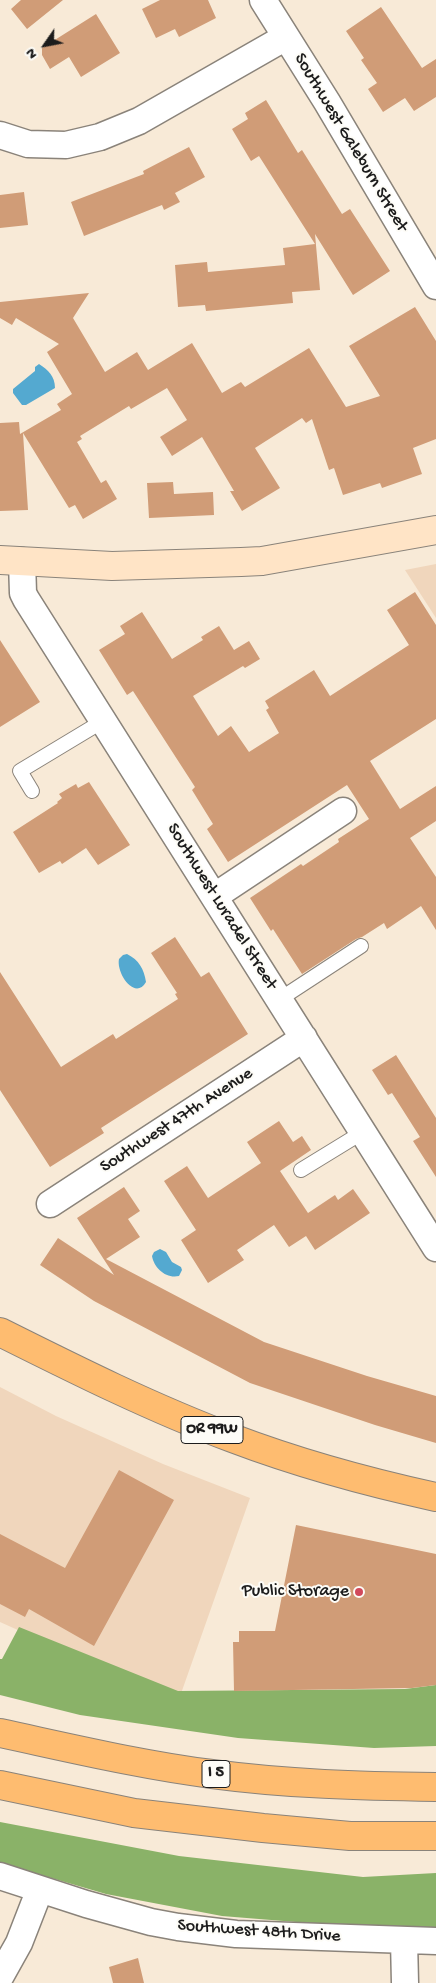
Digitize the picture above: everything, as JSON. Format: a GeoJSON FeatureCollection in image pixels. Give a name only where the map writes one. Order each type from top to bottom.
{"type":"FeatureCollection","features":[{"type":"Feature","properties":{"kind":"main road"},"geometry":{"type":"LineString","coordinates":[[11,561],[112,566],[241,562],[281,558],[436,530]]}},
{"type":"Feature","properties":{"kind":"main road","name":"OR 99W"},"geometry":{"type":"LineString","coordinates":[[0,1332],[111,1385],[232,1438],[333,1471],[436,1497]]}},
{"type":"Feature","properties":{"kind":"main road","name":"I 5"},"geometry":{"type":"LineString","coordinates":[[0,1733],[106,1756],[212,1774],[351,1786],[436,1787]]}},
{"type":"Feature","properties":{"kind":"main road"},"geometry":{"type":"LineString","coordinates":[[0,1784],[82,1803],[154,1816],[350,1836],[436,1836]]}},
{"type":"Feature","properties":{"kind":"street","name":"Southwest Galeburn Street"},"geometry":{"type":"LineString","coordinates":[[263,0],[327,102],[436,286]]}},
{"type":"Feature","properties":{"kind":"street"},"geometry":{"type":"LineString","coordinates":[[0,135],[28,144],[66,145],[100,137],[140,121],[286,37]]}},
{"type":"Feature","properties":{"kind":"street","name":"Southwest Luradel Street"},"geometry":{"type":"LineString","coordinates":[[11,561],[23,593],[436,1248]]}},
{"type":"Feature","properties":{"kind":"street"},"geometry":{"type":"LineString","coordinates":[[214,896],[343,811]]}},
{"type":"Feature","properties":{"kind":"street","name":"Southwest 47th Avenue"},"geometry":{"type":"LineString","coordinates":[[50,1204],[304,1038]]}},
{"type":"Feature","properties":{"kind":"street","name":"Southwest 48th Drive"},"geometry":{"type":"LineString","coordinates":[[0,1876],[125,1915],[178,1927],[236,1934],[436,1941]]}},
{"type":"Feature","properties":{"kind":"street"},"geometry":{"type":"LineString","coordinates":[[0,1977],[20,1943],[40,1889]]}},
{"type":"Feature","properties":{"kind":"street"},"geometry":{"type":"LineString","coordinates":[[404,1940],[405,1983]]}},
{"type":"Feature","properties":{"kind":"lane"},"geometry":{"type":"LineString","coordinates":[[32,791],[20,771],[103,721]]}},
{"type":"Feature","properties":{"kind":"lane"},"geometry":{"type":"LineString","coordinates":[[280,1000],[361,946]]}},
{"type":"Feature","properties":{"kind":"lane"},"geometry":{"type":"LineString","coordinates":[[301,1170],[363,1132]]}},
{"type":"Feature","properties":{"kind":"shaded area"},"geometry":{"type":"Polygon","coordinates":[[[436,564],[436,618],[405,570],[436,564]]]}},
{"type":"Feature","properties":{"kind":"shaded area"},"geometry":{"type":"Polygon","coordinates":[[[0,1387],[56,1416],[163,1464],[250,1498],[178,1702],[0,1622],[0,1387]]]}},
{"type":"Feature","properties":{"kind":"green space"},"geometry":{"type":"Polygon","coordinates":[[[19,1627],[178,1691],[405,1689],[436,1685],[436,1746],[374,1748],[238,1738],[80,1715],[0,1695],[0,1659],[2,1659],[19,1627]]]}},
{"type":"Feature","properties":{"kind":"green space"},"geometry":{"type":"Polygon","coordinates":[[[0,1822],[179,1856],[363,1877],[436,1873],[436,1928],[333,1925],[222,1916],[106,1894],[0,1863],[0,1822]]]}},
{"type":"Feature","properties":{"kind":"water"},"geometry":{"type":"Polygon","coordinates":[[[39,364],[54,380],[55,388],[26,405],[22,405],[13,393],[13,389],[35,371],[35,367],[39,364]]]}},
{"type":"Feature","properties":{"kind":"water"},"geometry":{"type":"Polygon","coordinates":[[[127,954],[138,962],[144,973],[146,982],[142,987],[132,987],[127,983],[120,971],[119,959],[127,954]]]}},
{"type":"Feature","properties":{"kind":"water"},"geometry":{"type":"Polygon","coordinates":[[[160,1249],[166,1252],[172,1262],[181,1267],[182,1270],[179,1276],[165,1274],[155,1265],[152,1256],[154,1252],[160,1249]]]}},
{"type":"Feature","properties":{"kind":"building"},"geometry":{"type":"Polygon","coordinates":[[[21,0],[63,0],[27,29],[11,9],[21,0]]]}},
{"type":"Feature","properties":{"kind":"building"},"geometry":{"type":"Polygon","coordinates":[[[160,0],[208,0],[216,18],[179,37],[175,29],[156,38],[142,9],[160,0]]]}},
{"type":"Feature","properties":{"kind":"building"},"geometry":{"type":"Polygon","coordinates":[[[381,7],[422,68],[436,59],[436,97],[414,111],[405,98],[383,112],[368,89],[377,83],[361,60],[364,58],[346,31],[381,7]]]}},
{"type":"Feature","properties":{"kind":"building"},"geometry":{"type":"Polygon","coordinates":[[[96,14],[120,53],[81,77],[69,57],[50,69],[42,55],[42,48],[96,14]]]}},
{"type":"Feature","properties":{"kind":"building"},"geometry":{"type":"Polygon","coordinates":[[[266,100],[298,153],[302,150],[342,214],[350,209],[390,271],[353,295],[315,234],[320,290],[292,292],[293,303],[206,311],[205,305],[178,307],[175,265],[207,262],[208,272],[285,265],[283,248],[315,244],[259,156],[251,161],[232,129],[248,119],[245,113],[266,100]]]}},
{"type":"Feature","properties":{"kind":"building"},"geometry":{"type":"Polygon","coordinates":[[[189,147],[205,177],[175,193],[180,202],[164,210],[162,205],[84,236],[71,202],[144,174],[143,171],[189,147]]]}},
{"type":"Feature","properties":{"kind":"building"},"geometry":{"type":"Polygon","coordinates":[[[24,192],[28,225],[0,228],[0,195],[24,192]]]}},
{"type":"Feature","properties":{"kind":"building"},"geometry":{"type":"Polygon","coordinates":[[[89,293],[73,318],[105,372],[137,352],[148,370],[192,343],[222,393],[241,382],[245,387],[309,348],[346,407],[380,396],[349,346],[415,307],[436,341],[436,439],[413,448],[422,474],[382,488],[380,483],[343,495],[334,468],[329,470],[312,419],[306,423],[302,418],[255,448],[280,488],[242,511],[230,491],[234,491],[202,437],[172,456],[160,437],[187,420],[167,388],[131,409],[129,406],[80,436],[82,439],[77,442],[101,483],[106,480],[117,499],[83,519],[75,505],[69,508],[23,433],[28,510],[0,511],[0,423],[19,422],[20,434],[61,410],[57,404],[72,394],[47,352],[59,344],[16,318],[12,325],[0,318],[0,302],[89,293]]]}},
{"type":"Feature","properties":{"kind":"building"},"geometry":{"type":"Polygon","coordinates":[[[173,482],[174,494],[213,492],[214,515],[149,518],[147,483],[173,482]]]}},
{"type":"Feature","properties":{"kind":"building"},"geometry":{"type":"Polygon","coordinates":[[[415,592],[436,625],[436,719],[370,761],[400,809],[436,786],[436,821],[410,838],[436,877],[436,930],[421,906],[387,929],[384,923],[356,939],[302,974],[250,898],[301,864],[303,866],[339,842],[338,839],[369,819],[347,785],[228,862],[207,829],[213,824],[192,790],[195,787],[133,691],[127,695],[99,650],[125,634],[120,626],[142,612],[172,659],[203,640],[201,637],[219,626],[234,650],[249,641],[260,659],[245,668],[243,666],[193,696],[218,736],[231,726],[249,752],[279,733],[266,710],[269,708],[265,701],[314,670],[330,696],[409,645],[387,610],[415,592]]]}},
{"type":"Feature","properties":{"kind":"building"},"geometry":{"type":"Polygon","coordinates":[[[0,640],[40,702],[0,727],[0,640]]]}},
{"type":"Feature","properties":{"kind":"building"},"geometry":{"type":"Polygon","coordinates":[[[89,782],[130,845],[98,865],[86,848],[62,864],[60,861],[39,873],[13,832],[58,803],[62,798],[59,794],[76,784],[78,788],[89,782]]]}},
{"type":"Feature","properties":{"kind":"building"},"geometry":{"type":"Polygon","coordinates":[[[175,937],[201,977],[209,972],[248,1034],[101,1128],[104,1133],[50,1167],[0,1090],[0,972],[61,1067],[113,1034],[116,1039],[178,999],[175,994],[177,993],[151,953],[175,937]]]}},
{"type":"Feature","properties":{"kind":"building"},"geometry":{"type":"Polygon","coordinates":[[[396,1055],[436,1118],[436,1177],[413,1141],[420,1137],[392,1093],[388,1095],[372,1070],[396,1055]]]}},
{"type":"Feature","properties":{"kind":"building"},"geometry":{"type":"Polygon","coordinates":[[[279,1121],[293,1142],[302,1136],[311,1150],[280,1171],[308,1213],[335,1195],[338,1200],[353,1189],[370,1213],[315,1250],[306,1236],[289,1247],[274,1225],[237,1250],[244,1260],[208,1283],[181,1240],[196,1230],[164,1181],[187,1166],[208,1198],[261,1163],[247,1142],[279,1121]]]}},
{"type":"Feature","properties":{"kind":"building"},"geometry":{"type":"Polygon","coordinates":[[[124,1187],[140,1211],[128,1219],[140,1237],[106,1259],[264,1342],[367,1376],[436,1396],[436,1443],[375,1425],[250,1383],[94,1301],[40,1265],[58,1238],[114,1275],[77,1218],[124,1187]]]}},
{"type":"Feature","properties":{"kind":"building"},"geometry":{"type":"Polygon","coordinates":[[[119,1470],[174,1500],[94,1646],[29,1609],[25,1617],[0,1604],[0,1534],[65,1568],[119,1470]]]}},
{"type":"Feature","properties":{"kind":"building","name":"Public Storage"},"geometry":{"type":"Polygon","coordinates":[[[296,1525],[436,1554],[436,1685],[412,1688],[234,1691],[233,1642],[239,1642],[239,1631],[275,1631],[296,1525]]]}},
{"type":"Feature","properties":{"kind":"building"},"geometry":{"type":"Polygon","coordinates":[[[138,1958],[144,1983],[113,1983],[109,1967],[138,1958]]]}},
{"type":"Feature","properties":{"kind":"place","name":"Public Storage"},"geometry":{"type":"Point","coordinates":[359,1592]}}]}
